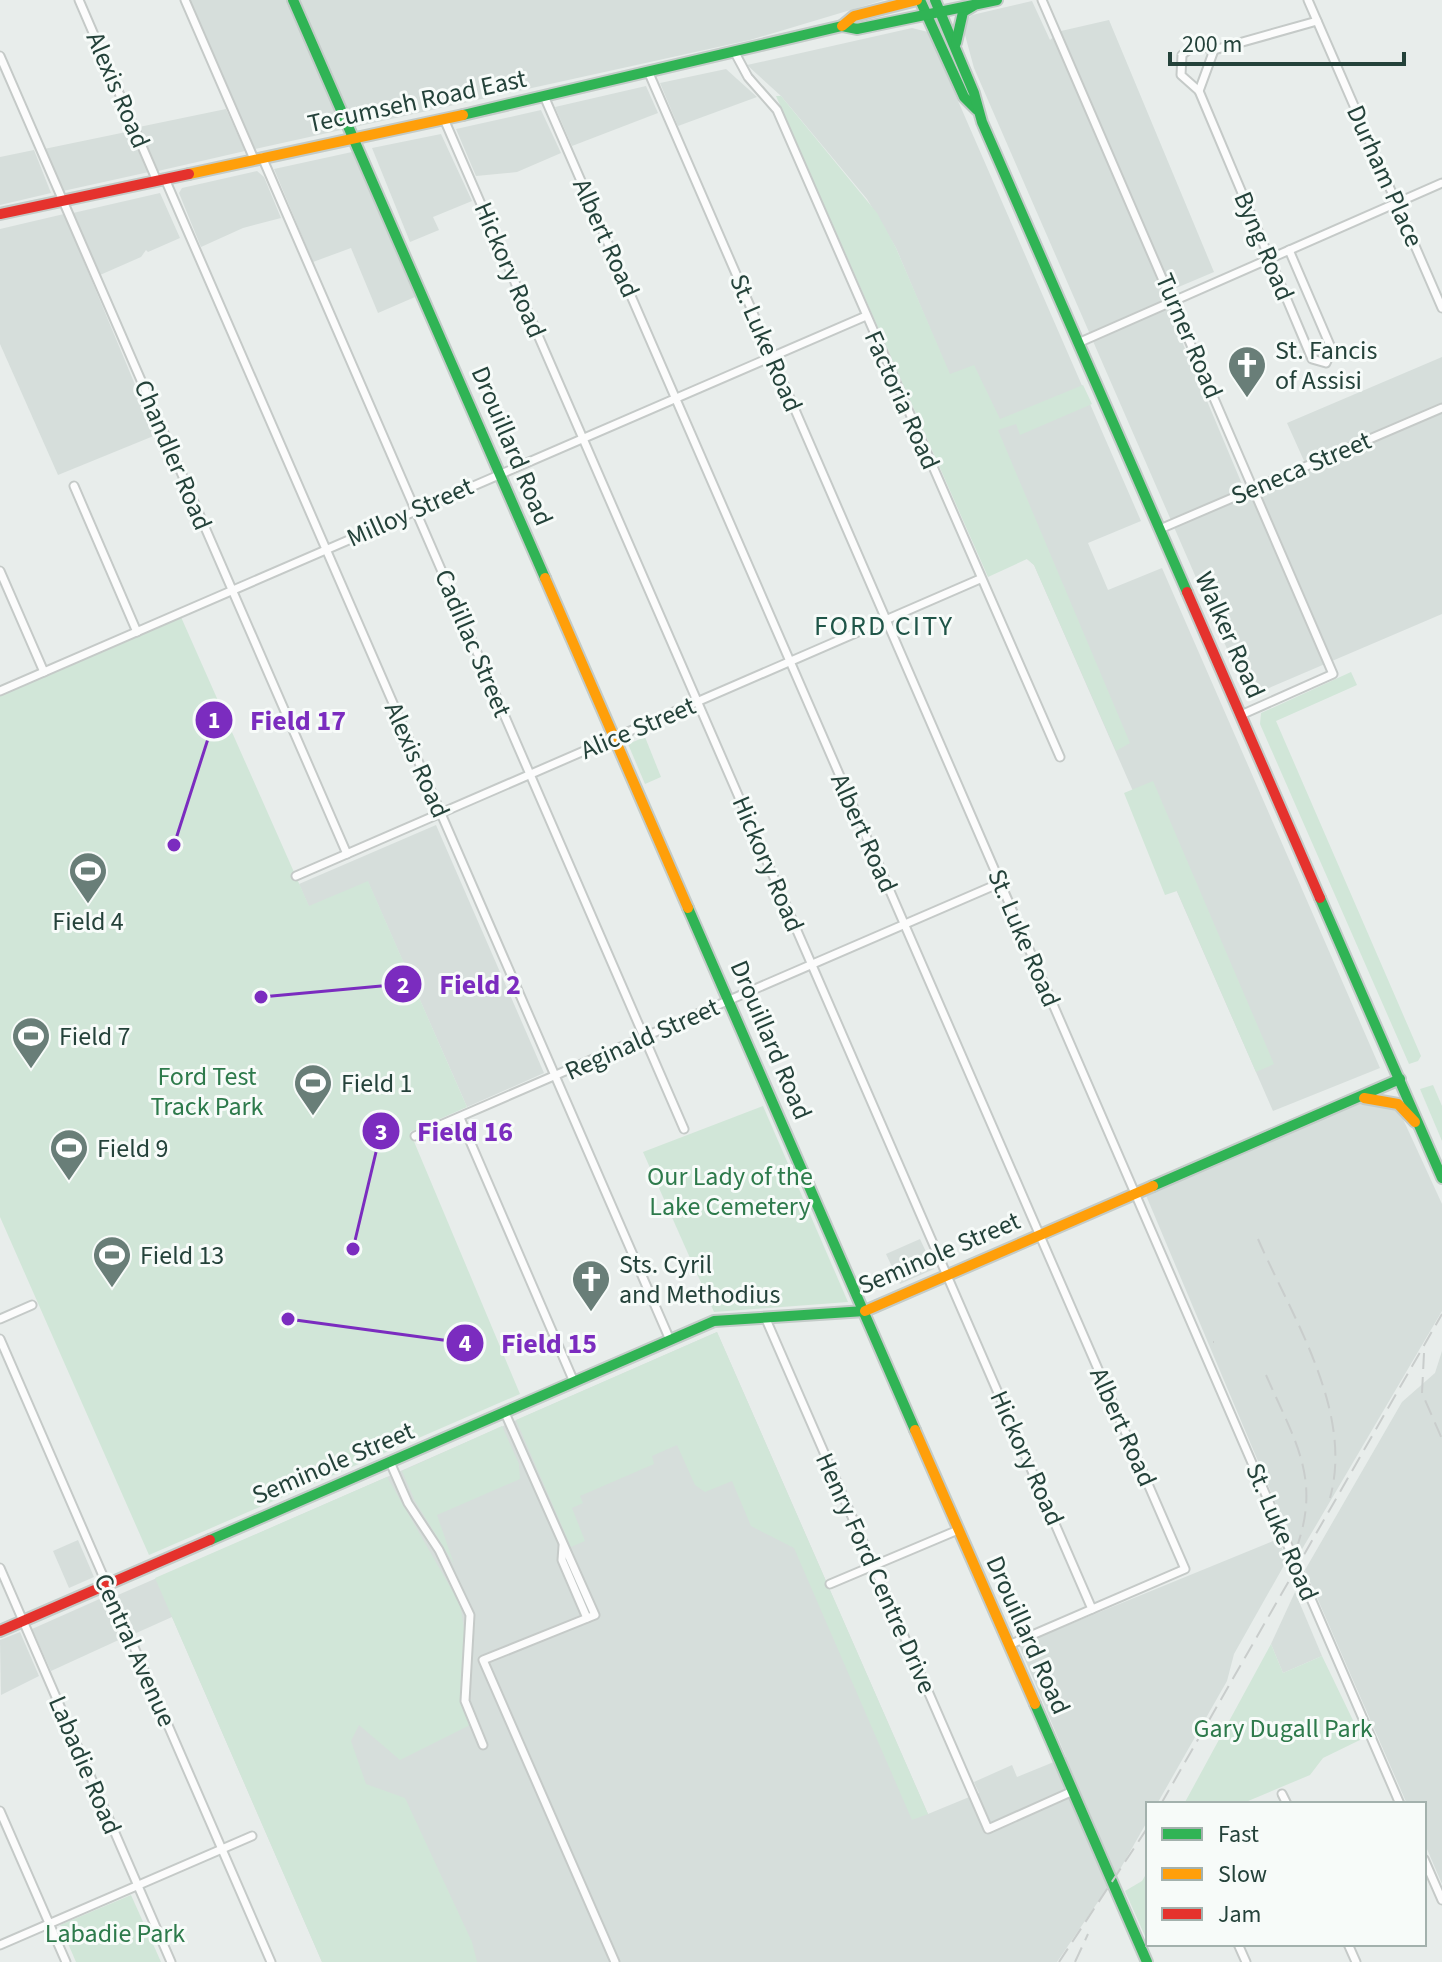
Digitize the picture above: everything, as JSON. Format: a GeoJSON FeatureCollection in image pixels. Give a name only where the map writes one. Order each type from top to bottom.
{"type":"FeatureCollection","features":[{"type":"Feature","properties":{"kind":"street","name":"Alexis Road"},"geometry":{"type":"LineString","coordinates":[[79,0],[326,549],[670,1340]]}},
{"type":"Feature","properties":{"kind":"street","name":"Cadillac Street"},"geometry":{"type":"LineString","coordinates":[[185,0],[415,510],[684,1129]]}},
{"type":"Feature","properties":{"kind":"street","name":"Drouillard Road"},"geometry":{"type":"LineString","coordinates":[[293,0],[1147,1962]]}},
{"type":"Feature","properties":{"kind":"street","name":"Tecumseh Road East"},"geometry":{"type":"LineString","coordinates":[[842,26],[854,16],[894,3],[918,0]]}},
{"type":"Feature","properties":{"kind":"street","name":"Walker Road"},"geometry":{"type":"LineString","coordinates":[[918,0],[964,97],[977,110]]}},
{"type":"Feature","properties":{"kind":"street","name":"Walker Road"},"geometry":{"type":"LineString","coordinates":[[935,0],[974,93],[977,110],[1442,1178]]}},
{"type":"Feature","properties":{"kind":"street","name":"Tecumseh Road East"},"geometry":{"type":"LineString","coordinates":[[0,214],[444,119],[842,26],[857,29],[997,0]]}},
{"type":"Feature","properties":{"kind":"street","name":"Turner Road"},"geometry":{"type":"LineString","coordinates":[[1042,0],[1333,674],[1241,715]]}},
{"type":"Feature","properties":{"kind":"street","name":"Durham Place"},"geometry":{"type":"LineString","coordinates":[[1308,0],[1442,308]]}},
{"type":"Feature","properties":{"kind":"street"},"geometry":{"type":"LineString","coordinates":[[956,49],[956,32],[963,12],[974,5]]}},
{"type":"Feature","properties":{"kind":"street","name":"Byng Road"},"geometry":{"type":"LineString","coordinates":[[1289,250],[1332,350],[1326,363],[1321,365],[1312,359],[1199,91],[1181,75],[1182,55],[1190,47],[1202,45],[1214,50],[1317,21]]}},
{"type":"Feature","properties":{"kind":"street"},"geometry":{"type":"LineString","coordinates":[[1199,91],[1214,50]]}},
{"type":"Feature","properties":{"kind":"street","name":"Factoria Road"},"geometry":{"type":"LineString","coordinates":[[734,51],[748,77],[777,110],[1060,757]]}},
{"type":"Feature","properties":{"kind":"street","name":"Chandler Road"},"geometry":{"type":"LineString","coordinates":[[0,56],[347,854]]}},
{"type":"Feature","properties":{"kind":"street","name":"St. Luke Road"},"geometry":{"type":"LineString","coordinates":[[648,71],[1399,1802]]}},
{"type":"Feature","properties":{"kind":"street","name":"Albert Road"},"geometry":{"type":"LineString","coordinates":[[544,96],[1185,1569],[1092,1609]]}},
{"type":"Feature","properties":{"kind":"street","name":"Hickory Road"},"geometry":{"type":"LineString","coordinates":[[444,119],[1092,1609]]}},
{"type":"Feature","properties":{"kind":"street"},"geometry":{"type":"LineString","coordinates":[[1078,343],[1442,183]]}},
{"type":"Feature","properties":{"kind":"street","name":"Milloy Street"},"geometry":{"type":"LineString","coordinates":[[0,691],[866,316]]}},
{"type":"Feature","properties":{"kind":"street","name":"Seneca Street"},"geometry":{"type":"LineString","coordinates":[[1160,529],[1442,408]]}},
{"type":"Feature","properties":{"kind":"street"},"geometry":{"type":"LineString","coordinates":[[74,486],[137,632]]}},
{"type":"Feature","properties":{"kind":"street"},"geometry":{"type":"LineString","coordinates":[[0,571],[44,672]]}},
{"type":"Feature","properties":{"kind":"street","name":"Alice Street"},"geometry":{"type":"LineString","coordinates":[[296,876],[980,579]]}},
{"type":"Feature","properties":{"kind":"street","name":"Reginald Street"},"geometry":{"type":"LineString","coordinates":[[415,1136],[1000,883]]}},
{"type":"Feature","properties":{"kind":"street","name":"Seminole Street"},"geometry":{"type":"LineString","coordinates":[[0,1631],[714,1321],[864,1311],[1400,1079]]}},
{"type":"Feature","properties":{"kind":"street"},"geometry":{"type":"LineString","coordinates":[[1354,1100],[1373,1097],[1398,1104],[1421,1128]]}},
{"type":"Feature","properties":{"kind":"street"},"geometry":{"type":"LineString","coordinates":[[460,1118],[574,1382]]}},
{"type":"Feature","properties":{"kind":"street"},"geometry":{"type":"LineString","coordinates":[[0,1319],[32,1305]]}},
{"type":"Feature","properties":{"kind":"street","name":"Henry Ford Centre Drive"},"geometry":{"type":"LineString","coordinates":[[765,1317],[988,1829],[1073,1791]]}},
{"type":"Feature","properties":{"kind":"street","name":"Central Avenue"},"geometry":{"type":"LineString","coordinates":[[0,1339],[271,1962]]}},
{"type":"Feature","properties":{"kind":"street"},"geometry":{"type":"LineString","coordinates":[[505,1413],[563,1544],[562,1560],[587,1618],[483,1660],[615,1962]]}},
{"type":"Feature","properties":{"kind":"street"},"geometry":{"type":"LineString","coordinates":[[390,1462],[408,1503],[439,1550],[470,1615],[465,1701],[483,1745]]}},
{"type":"Feature","properties":{"kind":"street"},"geometry":{"type":"LineString","coordinates":[[830,1584],[958,1530]]}},
{"type":"Feature","properties":{"kind":"street","name":"Labadie Road"},"geometry":{"type":"LineString","coordinates":[[0,1568],[171,1962]]}},
{"type":"Feature","properties":{"kind":"street"},"geometry":{"type":"LineString","coordinates":[[1009,1645],[1092,1609]]}},
{"type":"Feature","properties":{"kind":"street"},"geometry":{"type":"LineString","coordinates":[[1282,1794],[1286,1802]]}},
{"type":"Feature","properties":{"kind":"street"},"geometry":{"type":"LineString","coordinates":[[0,1811],[66,1962]]}},
{"type":"Feature","properties":{"kind":"street"},"geometry":{"type":"LineString","coordinates":[[0,1945],[252,1836]]}},
{"type":"Feature","properties":{"kind":"street"},"geometry":{"type":"LineString","coordinates":[[1426,1864],[1442,1900]]}},
{"type":"Feature","properties":{"kind":"shaded area"},"geometry":{"type":"Polygon","coordinates":[[[190,0],[884,0],[750,40],[255,149],[190,0]]]}},
{"type":"Feature","properties":{"kind":"shaded area"},"geometry":{"type":"Polygon","coordinates":[[[1032,1],[1050,40],[1061,31],[1109,20],[1214,272],[1162,294],[1247,496],[1309,472],[1287,423],[1442,357],[1442,614],[1248,697],[974,68],[962,24],[972,15],[1032,1]]]}},
{"type":"Feature","properties":{"kind":"shaded area"},"geometry":{"type":"Polygon","coordinates":[[[912,28],[928,32],[1141,521],[1088,543],[1108,590],[1162,568],[1380,1068],[1273,1111],[1034,565],[1027,559],[896,248],[867,199],[781,96],[747,65],[912,28]]]}},
{"type":"Feature","properties":{"kind":"shaded area"},"geometry":{"type":"Polygon","coordinates":[[[726,69],[757,97],[678,126],[660,83],[726,69]]]}},
{"type":"Feature","properties":{"kind":"shaded area"},"geometry":{"type":"Polygon","coordinates":[[[646,86],[658,113],[572,146],[555,107],[646,86]]]}},
{"type":"Feature","properties":{"kind":"shaded area"},"geometry":{"type":"Polygon","coordinates":[[[226,109],[245,151],[158,171],[139,127],[226,109]]]}},
{"type":"Feature","properties":{"kind":"shaded area"},"geometry":{"type":"Polygon","coordinates":[[[541,110],[561,153],[517,172],[476,176],[456,129],[541,110]]]}},
{"type":"Feature","properties":{"kind":"shaded area"},"geometry":{"type":"Polygon","coordinates":[[[131,131],[149,172],[63,191],[44,149],[131,131]]]}},
{"type":"Feature","properties":{"kind":"shaded area"},"geometry":{"type":"Polygon","coordinates":[[[441,134],[472,201],[433,217],[439,230],[410,242],[372,148],[441,134]]]}},
{"type":"Feature","properties":{"kind":"shaded area"},"geometry":{"type":"Polygon","coordinates":[[[34,150],[51,193],[0,205],[0,157],[34,150]]]}},
{"type":"Feature","properties":{"kind":"shaded area"},"geometry":{"type":"Polygon","coordinates":[[[352,152],[415,297],[378,313],[351,248],[313,262],[274,169],[352,152]]]}},
{"type":"Feature","properties":{"kind":"shaded area"},"geometry":{"type":"Polygon","coordinates":[[[257,171],[264,177],[281,218],[243,228],[201,247],[179,193],[182,188],[257,171]]]}},
{"type":"Feature","properties":{"kind":"shaded area"},"geometry":{"type":"Polygon","coordinates":[[[160,193],[180,238],[148,252],[146,250],[141,257],[100,275],[73,213],[160,193]]]}},
{"type":"Feature","properties":{"kind":"shaded area"},"geometry":{"type":"Polygon","coordinates":[[[64,214],[156,435],[58,475],[0,344],[0,229],[64,214]]]}},
{"type":"Feature","properties":{"kind":"shaded area"},"geometry":{"type":"Polygon","coordinates":[[[436,825],[544,1073],[467,1107],[368,882],[309,907],[299,884],[436,825]]]}},
{"type":"Feature","properties":{"kind":"shaded area"},"geometry":{"type":"Polygon","coordinates":[[[1364,1096],[1391,1105],[1403,1119],[1442,1204],[1442,1311],[1298,1556],[1145,1193],[1364,1096]]]}},
{"type":"Feature","properties":{"kind":"shaded area"},"geometry":{"type":"Polygon","coordinates":[[[920,1239],[934,1269],[900,1284],[886,1254],[920,1239]]]}},
{"type":"Feature","properties":{"kind":"shaded area"},"geometry":{"type":"Polygon","coordinates":[[[717,1332],[928,1814],[979,1793],[974,1782],[1012,1765],[1017,1777],[1066,1757],[1019,1645],[1278,1539],[1287,1560],[1234,1654],[1227,1681],[1158,1802],[1146,1802],[1146,1824],[1119,1871],[1057,1962],[322,1962],[172,1617],[134,1634],[118,1595],[717,1332]]]}},
{"type":"Feature","properties":{"kind":"shaded area"},"geometry":{"type":"Polygon","coordinates":[[[1442,1351],[1442,1884],[1426,1847],[1426,1802],[1406,1802],[1305,1570],[1402,1402],[1435,1373],[1442,1351]]]}},
{"type":"Feature","properties":{"kind":"shaded area"},"geometry":{"type":"Polygon","coordinates":[[[78,1540],[94,1577],[69,1588],[53,1551],[78,1540]]]}},
{"type":"Feature","properties":{"kind":"shaded area"},"geometry":{"type":"Polygon","coordinates":[[[1295,1592],[1322,1656],[1283,1673],[1271,1644],[1295,1592]]]}},
{"type":"Feature","properties":{"kind":"shaded area"},"geometry":{"type":"Polygon","coordinates":[[[104,1597],[123,1638],[51,1671],[32,1629],[104,1597]]]}},
{"type":"Feature","properties":{"kind":"shaded area"},"geometry":{"type":"Polygon","coordinates":[[[20,1632],[39,1676],[1,1695],[0,1640],[20,1632]]]}},
{"type":"Feature","properties":{"kind":"green space"},"geometry":{"type":"Polygon","coordinates":[[[776,96],[781,96],[877,213],[896,248],[950,374],[974,365],[1000,419],[1083,385],[1092,404],[1020,435],[1016,424],[998,430],[1130,743],[1116,751],[1034,565],[1027,559],[988,577],[776,96]]]}},
{"type":"Feature","properties":{"kind":"green space","name":"Ford Test Track Park"},"geometry":{"type":"Polygon","coordinates":[[[181,617],[309,906],[368,881],[467,1107],[410,1132],[520,1394],[149,1555],[0,1217],[0,695],[181,617]]]}},
{"type":"Feature","properties":{"kind":"green space"},"geometry":{"type":"Polygon","coordinates":[[[1351,672],[1357,685],[1276,721],[1421,1056],[1418,1061],[1409,1064],[1260,724],[1261,713],[1351,672]]]}},
{"type":"Feature","properties":{"kind":"green space"},"geometry":{"type":"Polygon","coordinates":[[[645,737],[661,777],[645,784],[628,744],[645,737]]]}},
{"type":"Feature","properties":{"kind":"green space"},"geometry":{"type":"Polygon","coordinates":[[[1153,781],[1274,1064],[1256,1072],[1177,891],[1165,895],[1124,793],[1153,781]]]}},
{"type":"Feature","properties":{"kind":"green space"},"geometry":{"type":"Polygon","coordinates":[[[1433,1085],[1442,1106],[1442,1141],[1420,1089],[1433,1085]]]}},
{"type":"Feature","properties":{"kind":"green space","name":"Our Lady of the Lake Cemetery"},"geometry":{"type":"Polygon","coordinates":[[[763,1106],[848,1302],[714,1312],[643,1152],[763,1106]]]}},
{"type":"Feature","properties":{"kind":"green space"},"geometry":{"type":"Polygon","coordinates":[[[717,1332],[928,1814],[912,1820],[794,1548],[751,1526],[732,1481],[705,1492],[695,1485],[677,1445],[652,1456],[654,1464],[580,1496],[583,1503],[572,1508],[585,1541],[571,1547],[516,1420],[717,1332]]]}},
{"type":"Feature","properties":{"kind":"green space"},"geometry":{"type":"Polygon","coordinates":[[[502,1426],[519,1464],[520,1479],[437,1515],[454,1564],[415,1501],[402,1471],[502,1426]]]}},
{"type":"Feature","properties":{"kind":"green space"},"geometry":{"type":"Polygon","coordinates":[[[387,1477],[460,1604],[465,1635],[460,1697],[470,1725],[400,1760],[359,1725],[351,1741],[366,1784],[405,1798],[472,1942],[477,1962],[322,1962],[155,1578],[387,1477]]]}},
{"type":"Feature","properties":{"kind":"green space","name":"Gary Dugall Park"},"geometry":{"type":"Polygon","coordinates":[[[1271,1644],[1283,1673],[1322,1656],[1362,1739],[1323,1758],[1310,1775],[1246,1802],[1185,1802],[1271,1644]]]}},
{"type":"Feature","properties":{"kind":"green space"},"geometry":{"type":"Polygon","coordinates":[[[1146,1874],[1146,1938],[1125,1891],[1142,1881],[1146,1874]]]}},
{"type":"Feature","properties":{"kind":"green space","name":"Labadie Park"},"geometry":{"type":"Polygon","coordinates":[[[131,1895],[161,1962],[76,1962],[60,1925],[131,1895]]]}},
{"type":"Feature","properties":{"kind":"railway"},"geometry":{"type":"LineString","coordinates":[[1258,1239],[1302,1332],[1327,1398],[1334,1432],[1335,1465],[1330,1498]]}},
{"type":"Feature","properties":{"kind":"railway"},"geometry":{"type":"LineString","coordinates":[[1162,1802],[1442,1314]]}},
{"type":"Feature","properties":{"kind":"railway"},"geometry":{"type":"LineString","coordinates":[[1424,1353],[1422,1393],[1442,1439]]}},
{"type":"Feature","properties":{"kind":"railway"},"geometry":{"type":"LineString","coordinates":[[1266,1375],[1296,1444],[1306,1486],[1306,1508],[1292,1560]]}},
{"type":"Feature","properties":{"kind":"railway"},"geometry":{"type":"LineString","coordinates":[[1059,1962],[1146,1830]]}},
{"type":"Feature","properties":{"kind":"railway"},"geometry":{"type":"LineString","coordinates":[[1075,1962],[1088,1934]]}},
{"type":"Feature","properties":{"kind":"traffic: fast"},"geometry":{"type":"LineString","coordinates":[[293,0],[545,578]]}},
{"type":"Feature","properties":{"kind":"traffic: fast"},"geometry":{"type":"LineString","coordinates":[[920,0],[964,97],[977,110]]}},
{"type":"Feature","properties":{"kind":"traffic: fast"},"geometry":{"type":"LineString","coordinates":[[935,0],[974,93],[982,122],[1187,592]]}},
{"type":"Feature","properties":{"kind":"traffic: fast"},"geometry":{"type":"LineString","coordinates":[[463,115],[842,26],[857,29],[997,0]]}},
{"type":"Feature","properties":{"kind":"traffic: fast"},"geometry":{"type":"LineString","coordinates":[[956,43],[963,12],[973,6]]}},
{"type":"Feature","properties":{"kind":"traffic: fast"},"geometry":{"type":"LineString","coordinates":[[1320,898],[1442,1178]]}},
{"type":"Feature","properties":{"kind":"traffic: fast"},"geometry":{"type":"LineString","coordinates":[[688,908],[915,1430]]}},
{"type":"Feature","properties":{"kind":"traffic: fast"},"geometry":{"type":"LineString","coordinates":[[1153,1186],[1400,1079]]}},
{"type":"Feature","properties":{"kind":"traffic: fast"},"geometry":{"type":"LineString","coordinates":[[210,1540],[714,1321],[865,1311]]}},
{"type":"Feature","properties":{"kind":"traffic: fast"},"geometry":{"type":"LineString","coordinates":[[1035,1704],[1147,1962]]}},
{"type":"Feature","properties":{"kind":"traffic: slow"},"geometry":{"type":"LineString","coordinates":[[842,26],[854,16],[917,0]]}},
{"type":"Feature","properties":{"kind":"traffic: slow"},"geometry":{"type":"LineString","coordinates":[[189,174],[463,115]]}},
{"type":"Feature","properties":{"kind":"traffic: slow"},"geometry":{"type":"LineString","coordinates":[[545,578],[688,908]]}},
{"type":"Feature","properties":{"kind":"traffic: slow"},"geometry":{"type":"LineString","coordinates":[[1364,1098],[1398,1104],[1415,1122]]}},
{"type":"Feature","properties":{"kind":"traffic: slow"},"geometry":{"type":"LineString","coordinates":[[865,1311],[1153,1186]]}},
{"type":"Feature","properties":{"kind":"traffic: slow"},"geometry":{"type":"LineString","coordinates":[[915,1430],[1035,1704]]}},
{"type":"Feature","properties":{"kind":"traffic: jam"},"geometry":{"type":"LineString","coordinates":[[0,214],[189,174]]}},
{"type":"Feature","properties":{"kind":"traffic: jam"},"geometry":{"type":"LineString","coordinates":[[1187,592],[1320,898]]}},
{"type":"Feature","properties":{"kind":"traffic: jam"},"geometry":{"type":"LineString","coordinates":[[0,1631],[210,1540]]}},
{"type":"Feature","properties":{"kind":"place","name":"St. Fancis of Assisi"},"geometry":{"type":"Point","coordinates":[1247,399]}},
{"type":"Feature","properties":{"kind":"place","name":"Field 17"},"geometry":{"type":"Point","coordinates":[174,845]}},
{"type":"Feature","properties":{"kind":"place","name":"Field 4"},"geometry":{"type":"Point","coordinates":[88,905]}},
{"type":"Feature","properties":{"kind":"place","name":"Field 2"},"geometry":{"type":"Point","coordinates":[261,997]}},
{"type":"Feature","properties":{"kind":"place","name":"Field 7"},"geometry":{"type":"Point","coordinates":[31,1070]}},
{"type":"Feature","properties":{"kind":"place","name":"Field 1"},"geometry":{"type":"Point","coordinates":[313,1117]}},
{"type":"Feature","properties":{"kind":"place","name":"Field 9"},"geometry":{"type":"Point","coordinates":[69,1182]}},
{"type":"Feature","properties":{"kind":"place","name":"Field 16"},"geometry":{"type":"Point","coordinates":[353,1249]}},
{"type":"Feature","properties":{"kind":"place","name":"Field 13"},"geometry":{"type":"Point","coordinates":[112,1289]}},
{"type":"Feature","properties":{"kind":"place","name":"Sts. Cyril and Methodius"},"geometry":{"type":"Point","coordinates":[591,1313]}},
{"type":"Feature","properties":{"kind":"place","name":"Field 15"},"geometry":{"type":"Point","coordinates":[288,1319]}},
{"type":"Feature","properties":{"kind":"district","name":"FORD CITY"},"geometry":{"type":"Point","coordinates":[884,626]}}]}
